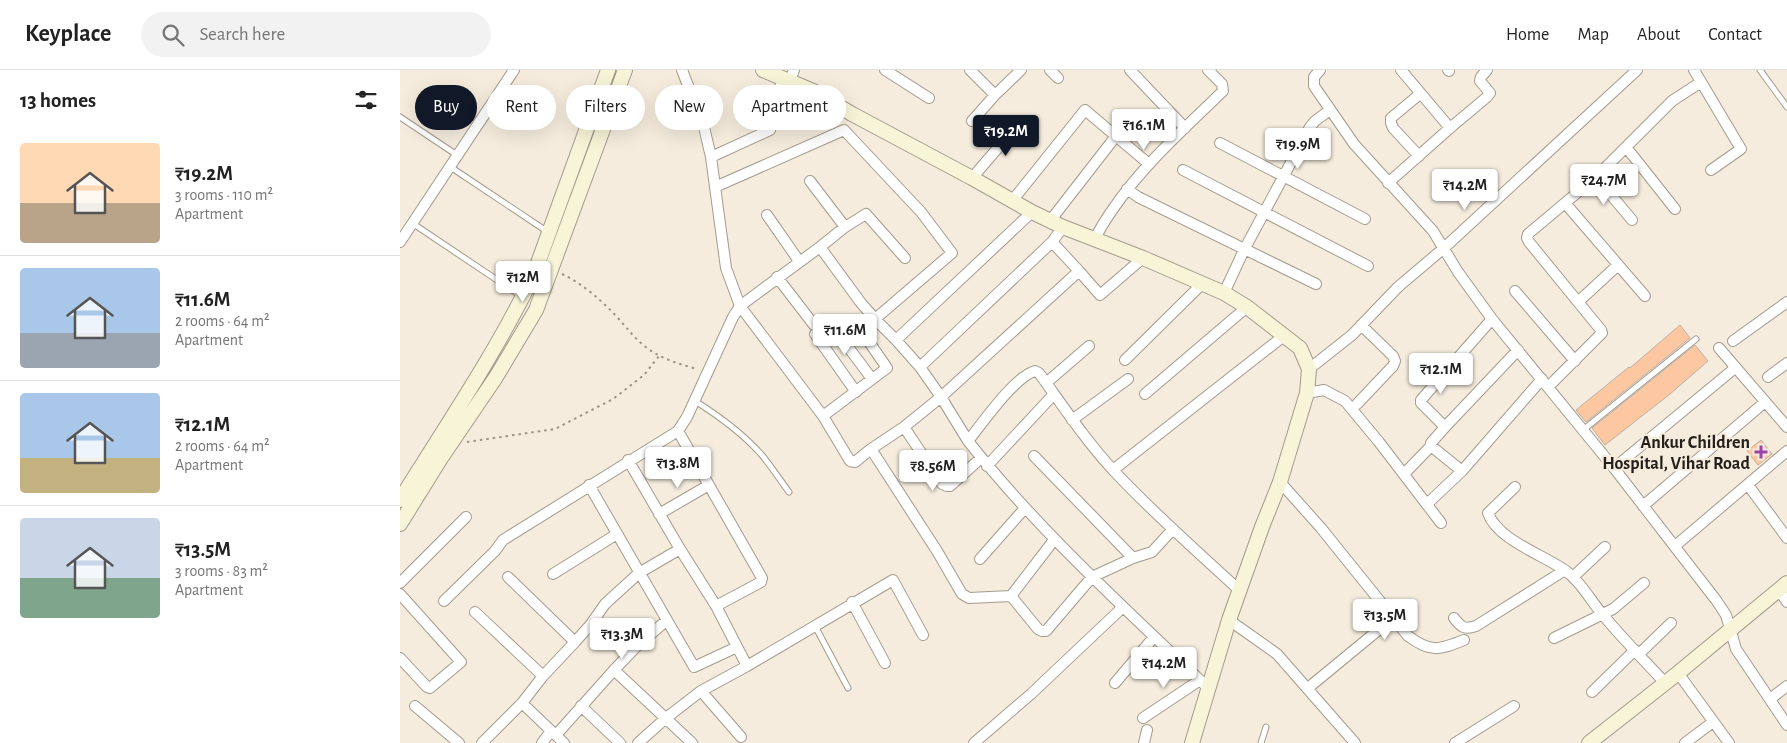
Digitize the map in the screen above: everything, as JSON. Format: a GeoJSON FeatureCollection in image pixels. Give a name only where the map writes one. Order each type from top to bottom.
{"type":"FeatureCollection","features":[{"type":"Feature","properties":{"kind":"street"},"geometry":{"type":"LineString","coordinates":[[400,242],[514,70]]}},
{"type":"Feature","properties":{"kind":"street"},"geometry":{"type":"LineString","coordinates":[[400,524],[417,485],[523,297],[534,274],[608,70]]}},
{"type":"Feature","properties":{"kind":"street"},"geometry":{"type":"LineString","coordinates":[[400,500],[417,485],[450,444],[496,377],[536,310],[625,70]]}},
{"type":"Feature","properties":{"kind":"street"},"geometry":{"type":"LineString","coordinates":[[682,70],[704,128],[711,157],[726,268],[740,306],[823,416],[850,461],[855,462],[941,397],[1079,270]]}},
{"type":"Feature","properties":{"kind":"street"},"geometry":{"type":"LineString","coordinates":[[763,70],[789,77],[852,114],[1032,212],[1224,293],[1247,307],[1300,348],[1309,369],[1307,393],[1280,482],[1204,684],[1192,743]]}},
{"type":"Feature","properties":{"kind":"street"},"geometry":{"type":"LineString","coordinates":[[885,70],[929,98]]}},
{"type":"Feature","properties":{"kind":"street"},"geometry":{"type":"LineString","coordinates":[[970,70],[994,96]]}},
{"type":"Feature","properties":{"kind":"street"},"geometry":{"type":"LineString","coordinates":[[972,121],[1021,70]]}},
{"type":"Feature","properties":{"kind":"street"},"geometry":{"type":"LineString","coordinates":[[1050,70],[1058,78]]}},
{"type":"Feature","properties":{"kind":"street"},"geometry":{"type":"LineString","coordinates":[[1130,70],[1185,128]]}},
{"type":"Feature","properties":{"kind":"street"},"geometry":{"type":"LineString","coordinates":[[1095,239],[1127,189],[1149,164],[1223,92],[1222,84],[1208,70]]}},
{"type":"Feature","properties":{"kind":"street"},"geometry":{"type":"LineString","coordinates":[[1402,70],[1450,128]]}},
{"type":"Feature","properties":{"kind":"street"},"geometry":{"type":"LineString","coordinates":[[1388,183],[1490,94],[1480,81],[1487,70]]}},
{"type":"Feature","properties":{"kind":"street"},"geometry":{"type":"LineString","coordinates":[[1309,369],[1332,352],[1398,287],[1444,248],[1637,70]]}},
{"type":"Feature","properties":{"kind":"street"},"geometry":{"type":"LineString","coordinates":[[1694,70],[1742,149],[1712,170]]}},
{"type":"Feature","properties":{"kind":"street"},"geometry":{"type":"LineString","coordinates":[[1314,72],[1314,86],[1354,144],[1434,231],[1458,272],[1492,319],[1614,468],[1716,600],[1726,615],[1736,649],[1787,725]]}},
{"type":"Feature","properties":{"kind":"street"},"geometry":{"type":"LineString","coordinates":[[711,157],[766,127],[789,77]]}},
{"type":"Feature","properties":{"kind":"street"},"geometry":{"type":"LineString","coordinates":[[1427,504],[1462,471],[1545,383],[1576,360],[1602,333],[1527,238],[1528,234],[1596,177],[1672,101],[1701,82]]}},
{"type":"Feature","properties":{"kind":"street"},"geometry":{"type":"LineString","coordinates":[[1419,156],[1393,128],[1391,118],[1420,94]]}},
{"type":"Feature","properties":{"kind":"street"},"geometry":{"type":"LineString","coordinates":[[1012,200],[1085,110],[1149,164]]}},
{"type":"Feature","properties":{"kind":"street"},"geometry":{"type":"LineString","coordinates":[[1224,293],[1244,250],[1310,127],[1330,110]]}},
{"type":"Feature","properties":{"kind":"street"},"geometry":{"type":"LineString","coordinates":[[846,126],[852,114]]}},
{"type":"Feature","properties":{"kind":"street"},"geometry":{"type":"LineString","coordinates":[[972,178],[1021,120]]}},
{"type":"Feature","properties":{"kind":"street"},"geometry":{"type":"LineString","coordinates":[[715,187],[844,130],[921,212],[952,253],[875,319],[866,330],[865,336],[887,368],[823,416]]}},
{"type":"Feature","properties":{"kind":"street"},"geometry":{"type":"LineString","coordinates":[[920,367],[1052,242],[1057,224],[1116,136]]}},
{"type":"Feature","properties":{"kind":"street"},"geometry":{"type":"LineString","coordinates":[[1220,143],[1365,219]]}},
{"type":"Feature","properties":{"kind":"street"},"geometry":{"type":"LineString","coordinates":[[1626,148],[1675,209]]}},
{"type":"Feature","properties":{"kind":"street"},"geometry":{"type":"LineString","coordinates":[[1183,170],[1368,266]]}},
{"type":"Feature","properties":{"kind":"street"},"geometry":{"type":"LineString","coordinates":[[1596,177],[1632,220]]}},
{"type":"Feature","properties":{"kind":"street"},"geometry":{"type":"LineString","coordinates":[[810,180],[845,227]]}},
{"type":"Feature","properties":{"kind":"street"},"geometry":{"type":"LineString","coordinates":[[1127,189],[1138,197],[1316,284]]}},
{"type":"Feature","properties":{"kind":"street"},"geometry":{"type":"LineString","coordinates":[[1565,203],[1646,296]]}},
{"type":"Feature","properties":{"kind":"street"},"geometry":{"type":"LineString","coordinates":[[896,340],[1032,212]]}},
{"type":"Feature","properties":{"kind":"street"},"geometry":{"type":"LineString","coordinates":[[444,601],[495,551],[503,540],[628,460],[678,431],[695,401],[733,317],[740,306],[799,261],[866,214],[905,258]]}},
{"type":"Feature","properties":{"kind":"street"},"geometry":{"type":"LineString","coordinates":[[767,215],[799,261]]}},
{"type":"Feature","properties":{"kind":"street"},"geometry":{"type":"LineString","coordinates":[[1052,242],[1100,295],[1143,258]]}},
{"type":"Feature","properties":{"kind":"street"},"geometry":{"type":"LineString","coordinates":[[820,248],[860,303],[920,367],[968,441],[984,462],[1054,540],[1204,684]]}},
{"type":"Feature","properties":{"kind":"street"},"geometry":{"type":"LineString","coordinates":[[1578,302],[1618,265]]}},
{"type":"Feature","properties":{"kind":"street"},"geometry":{"type":"LineString","coordinates":[[777,278],[856,392]]}},
{"type":"Feature","properties":{"kind":"street"},"geometry":{"type":"LineString","coordinates":[[1125,360],[1202,284]]}},
{"type":"Feature","properties":{"kind":"street"},"geometry":{"type":"LineString","coordinates":[[1516,291],[1576,360]]}},
{"type":"Feature","properties":{"kind":"street"},"geometry":{"type":"LineString","coordinates":[[1733,341],[1787,302]]}},
{"type":"Feature","properties":{"kind":"street"},"geometry":{"type":"LineString","coordinates":[[1145,394],[1247,307]]}},
{"type":"Feature","properties":{"kind":"street"},"geometry":{"type":"LineString","coordinates":[[1445,427],[1422,404],[1421,400],[1492,319]]}},
{"type":"Feature","properties":{"kind":"street"},"geometry":{"type":"LineString","coordinates":[[1357,404],[1393,366],[1395,361],[1393,356],[1361,325]]}},
{"type":"Feature","properties":{"kind":"street"},"geometry":{"type":"LineString","coordinates":[[834,328],[872,379]]}},
{"type":"Feature","properties":{"kind":"street"},"geometry":{"type":"LineString","coordinates":[[1113,470],[1285,335]]}},
{"type":"Feature","properties":{"kind":"street"},"geometry":{"type":"LineString","coordinates":[[1046,383],[1089,346]]}},
{"type":"Feature","properties":{"kind":"street"},"geometry":{"type":"LineString","coordinates":[[1719,348],[1787,427]]}},
{"type":"Feature","properties":{"kind":"street"},"geometry":{"type":"LineString","coordinates":[[1404,474],[1431,446],[1431,443],[1445,427],[1518,350]]}},
{"type":"Feature","properties":{"kind":"street"},"geometry":{"type":"LineString","coordinates":[[1768,377],[1787,363]]}},
{"type":"Feature","properties":{"kind":"street"},"geometry":{"type":"LineString","coordinates":[[483,368],[496,377]]}},
{"type":"Feature","properties":{"kind":"street"},"geometry":{"type":"LineString","coordinates":[[1614,468],[1735,368]]}},
{"type":"Feature","properties":{"kind":"street"},"geometry":{"type":"LineString","coordinates":[[968,441],[1010,390],[1030,372],[1035,371],[1039,373],[1072,420],[1113,470],[1239,590]]}},
{"type":"Feature","properties":{"kind":"street"},"geometry":{"type":"LineString","coordinates":[[1072,420],[1128,379]]}},
{"type":"Feature","properties":{"kind":"street"},"geometry":{"type":"LineString","coordinates":[[1307,393],[1324,390],[1345,401],[1441,523]]}},
{"type":"Feature","properties":{"kind":"street"},"geometry":{"type":"LineString","coordinates":[[904,426],[942,484],[950,486],[984,462],[1054,394]]}},
{"type":"Feature","properties":{"kind":"street"},"geometry":{"type":"LineString","coordinates":[[1643,506],[1765,402]]}},
{"type":"Feature","properties":{"kind":"street"},"geometry":{"type":"LineString","coordinates":[[678,431],[762,578],[762,582],[716,606]]}},
{"type":"Feature","properties":{"kind":"street"},"geometry":{"type":"LineString","coordinates":[[1431,446],[1462,471]]}},
{"type":"Feature","properties":{"kind":"street"},"geometry":{"type":"LineString","coordinates":[[871,450],[937,551],[962,594],[969,598],[1011,596],[1054,540]]}},
{"type":"Feature","properties":{"kind":"street"},"geometry":{"type":"LineString","coordinates":[[1675,546],[1786,454]]}},
{"type":"Feature","properties":{"kind":"street"},"geometry":{"type":"LineString","coordinates":[[1034,456],[1133,558]]}},
{"type":"Feature","properties":{"kind":"street"},"geometry":{"type":"LineString","coordinates":[[628,460],[716,606],[748,666]]}},
{"type":"Feature","properties":{"kind":"street"},"geometry":{"type":"LineString","coordinates":[[1280,482],[1373,590],[1408,636],[1422,646],[1433,649],[1447,647],[1464,640]]}},
{"type":"Feature","properties":{"kind":"street"},"geometry":{"type":"LineString","coordinates":[[589,485],[694,667],[737,647]]}},
{"type":"Feature","properties":{"kind":"street"},"geometry":{"type":"LineString","coordinates":[[659,514],[709,485]]}},
{"type":"Feature","properties":{"kind":"street"},"geometry":{"type":"LineString","coordinates":[[1748,485],[1787,538]]}},
{"type":"Feature","properties":{"kind":"street"},"geometry":{"type":"LineString","coordinates":[[1515,487],[1488,513],[1491,523],[1509,537],[1565,570],[1665,683]]}},
{"type":"Feature","properties":{"kind":"street"},"geometry":{"type":"LineString","coordinates":[[980,559],[1025,508]]}},
{"type":"Feature","properties":{"kind":"street"},"geometry":{"type":"LineString","coordinates":[[400,583],[466,517]]}},
{"type":"Feature","properties":{"kind":"street"},"geometry":{"type":"LineString","coordinates":[[1011,596],[1038,629],[1042,632],[1046,631],[1092,577],[1133,558],[1152,552],[1173,529]]}},
{"type":"Feature","properties":{"kind":"street"},"geometry":{"type":"LineString","coordinates":[[553,574],[617,534]]}},
{"type":"Feature","properties":{"kind":"street"},"geometry":{"type":"LineString","coordinates":[[1573,578],[1605,547]]}},
{"type":"Feature","properties":{"kind":"street"},"geometry":{"type":"LineString","coordinates":[[482,743],[522,703],[543,676],[591,624],[605,604],[639,573],[680,549]]}},
{"type":"Feature","properties":{"kind":"street"},"geometry":{"type":"LineString","coordinates":[[1454,618],[1462,628],[1467,629],[1476,626],[1565,570]]}},
{"type":"Feature","properties":{"kind":"street"},"geometry":{"type":"LineString","coordinates":[[508,577],[575,642]]}},
{"type":"Feature","properties":{"kind":"street"},"geometry":{"type":"LineString","coordinates":[[638,743],[701,691],[748,666],[852,602],[894,580],[923,635]]}},
{"type":"Feature","properties":{"kind":"street"},"geometry":{"type":"LineString","coordinates":[[1554,638],[1613,609],[1644,583]]}},
{"type":"Feature","properties":{"kind":"street"},"geometry":{"type":"LineString","coordinates":[[1588,743],[1678,673],[1783,586],[1787,602]]}},
{"type":"Feature","properties":{"kind":"street"},"geometry":{"type":"LineString","coordinates":[[400,594],[461,662],[430,688],[400,658]]}},
{"type":"Feature","properties":{"kind":"street"},"geometry":{"type":"LineString","coordinates":[[852,602],[886,663]]}},
{"type":"Feature","properties":{"kind":"street"},"geometry":{"type":"LineString","coordinates":[[974,743],[1031,694],[1123,607]]}},
{"type":"Feature","properties":{"kind":"street"},"geometry":{"type":"LineString","coordinates":[[475,612],[543,676]]}},
{"type":"Feature","properties":{"kind":"street"},"geometry":{"type":"LineString","coordinates":[[1308,688],[1393,618]]}},
{"type":"Feature","properties":{"kind":"street"},"geometry":{"type":"LineString","coordinates":[[542,743],[581,706],[634,648],[666,620]]}},
{"type":"Feature","properties":{"kind":"street"},"geometry":{"type":"LineString","coordinates":[[1229,620],[1277,654],[1355,743]]}},
{"type":"Feature","properties":{"kind":"street"},"geometry":{"type":"LineString","coordinates":[[1592,692],[1671,623]]}},
{"type":"Feature","properties":{"kind":"street"},"geometry":{"type":"LineString","coordinates":[[1115,682],[1154,637]]}},
{"type":"Feature","properties":{"kind":"street"},"geometry":{"type":"LineString","coordinates":[[614,670],[692,743]]}},
{"type":"Feature","properties":{"kind":"street"},"geometry":{"type":"LineString","coordinates":[[1678,673],[1728,743]]}},
{"type":"Feature","properties":{"kind":"street"},"geometry":{"type":"LineString","coordinates":[[1143,718],[1204,684]]}},
{"type":"Feature","properties":{"kind":"street"},"geometry":{"type":"LineString","coordinates":[[1770,699],[1787,686]]}},
{"type":"Feature","properties":{"kind":"street"},"geometry":{"type":"LineString","coordinates":[[701,691],[741,738]]}},
{"type":"Feature","properties":{"kind":"street"},"geometry":{"type":"LineString","coordinates":[[522,703],[564,743]]}},
{"type":"Feature","properties":{"kind":"street"},"geometry":{"type":"LineString","coordinates":[[416,706],[459,743]]}},
{"type":"Feature","properties":{"kind":"street"},"geometry":{"type":"LineString","coordinates":[[581,706],[620,743]]}},
{"type":"Feature","properties":{"kind":"street"},"geometry":{"type":"LineString","coordinates":[[1455,743],[1514,706]]}},
{"type":"Feature","properties":{"kind":"street"},"geometry":{"type":"LineString","coordinates":[[1685,743],[1713,722]]}},
{"type":"Feature","properties":{"kind":"street"},"geometry":{"type":"LineString","coordinates":[[1144,743],[1147,730]]}},
{"type":"Feature","properties":{"kind":"lane"},"geometry":{"type":"LineString","coordinates":[[1760,70],[1787,107]]}},
{"type":"Feature","properties":{"kind":"lane"},"geometry":{"type":"LineString","coordinates":[[400,117],[457,155]]}},
{"type":"Feature","properties":{"kind":"lane"},"geometry":{"type":"LineString","coordinates":[[449,166],[548,232],[562,239]]}},
{"type":"Feature","properties":{"kind":"lane"},"geometry":{"type":"LineString","coordinates":[[412,224],[523,297]]}},
{"type":"Feature","properties":{"kind":"lane"},"geometry":{"type":"LineString","coordinates":[[1583,430],[1696,339]]}},
{"type":"Feature","properties":{"kind":"lane"},"geometry":{"type":"LineString","coordinates":[[695,401],[715,413],[739,432],[762,455],[789,492]]}},
{"type":"Feature","properties":{"kind":"lane"},"geometry":{"type":"LineString","coordinates":[[815,625],[848,688]]}},
{"type":"Feature","properties":{"kind":"lane"},"geometry":{"type":"LineString","coordinates":[[1261,743],[1266,727]]}},
{"type":"Feature","properties":{"kind":"path"},"geometry":{"type":"LineString","coordinates":[[552,269],[581,285],[606,306],[635,338],[659,356],[675,363],[708,372]]}},
{"type":"Feature","properties":{"kind":"path"},"geometry":{"type":"LineString","coordinates":[[450,444],[555,429],[613,399],[644,374],[659,356]]}},
{"type":"Feature","properties":{"kind":"building"},"geometry":{"type":"Polygon","coordinates":[[[1680,325],[1690,338],[1586,422],[1576,410],[1630,368],[1680,325]]]}},
{"type":"Feature","properties":{"kind":"building"},"geometry":{"type":"Polygon","coordinates":[[[1695,345],[1708,361],[1670,394],[1605,445],[1592,428],[1695,345]]]}},
{"type":"Feature","properties":{"kind":"building"},"geometry":{"type":"Polygon","coordinates":[[[1761,440],[1772,454],[1758,465],[1747,451],[1761,440]]]}},
{"type":"Feature","properties":{"kind":"place","name":"Ankur Children Hospital, Vihar Road"},"geometry":{"type":"Point","coordinates":[1761,452]}}]}
